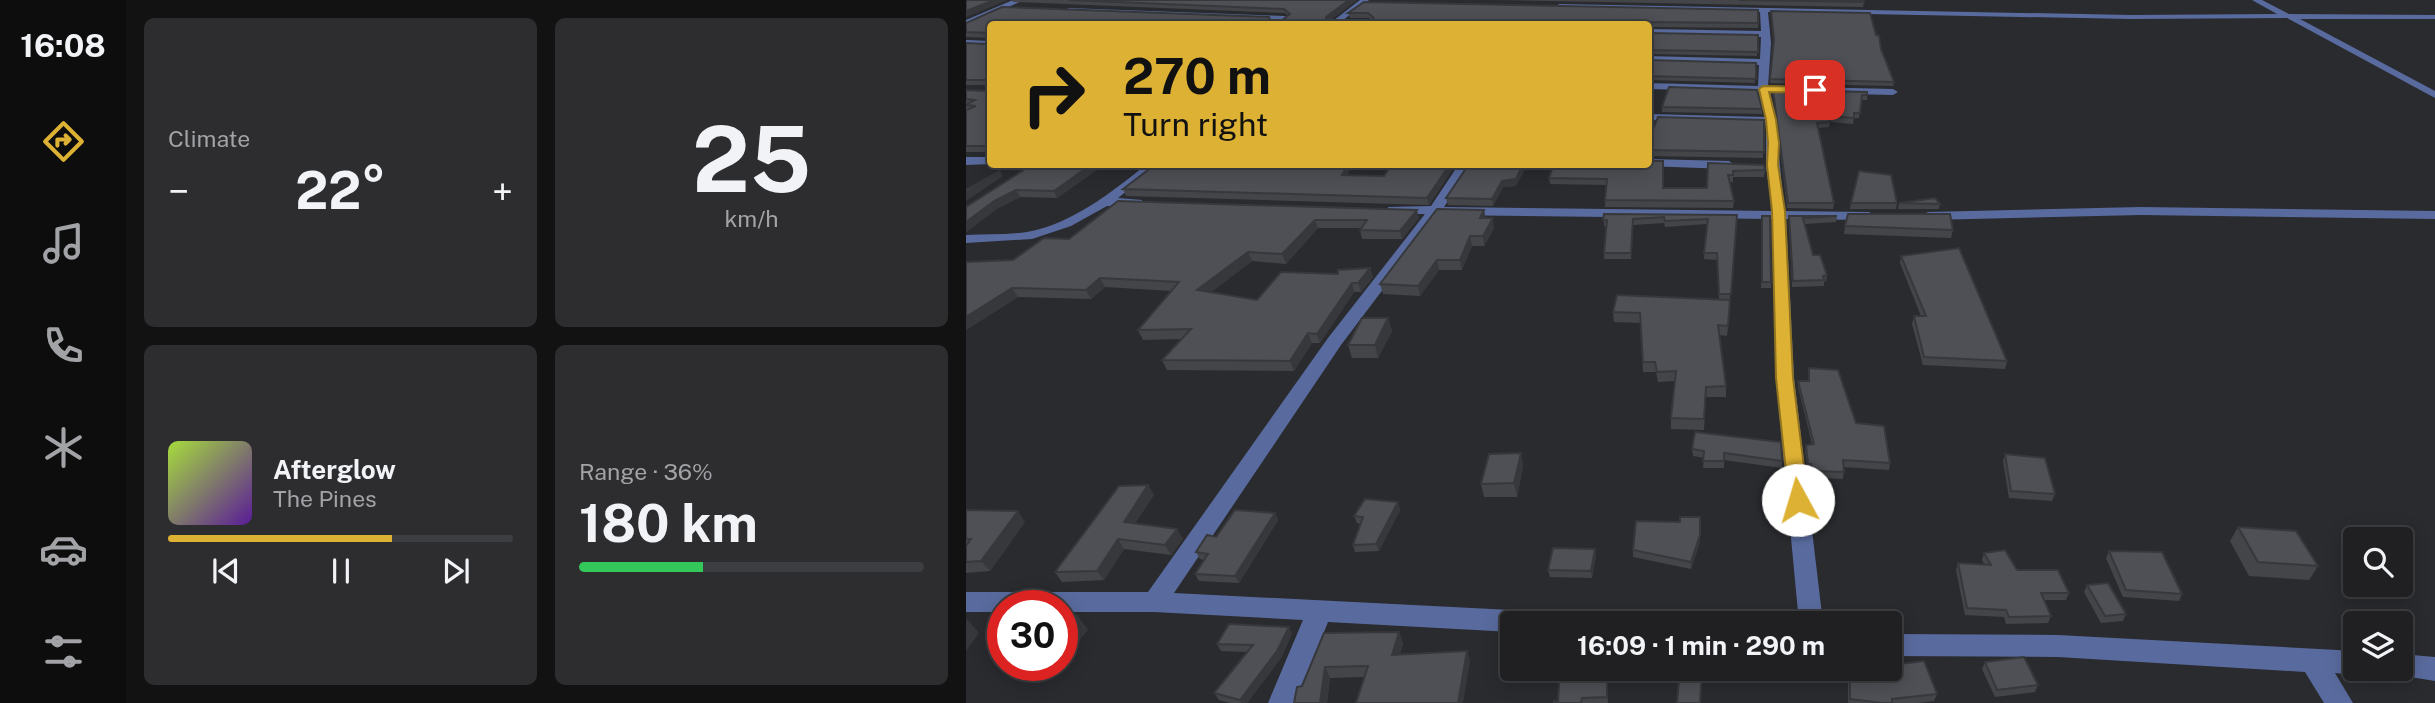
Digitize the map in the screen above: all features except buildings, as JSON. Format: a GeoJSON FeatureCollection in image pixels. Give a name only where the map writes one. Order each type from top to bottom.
{"type":"FeatureCollection","features":[{"type":"Feature","properties":{"kind":"street"},"geometry":{"type":"LineString","coordinates":[[966,23],[1020,0]]}},
{"type":"Feature","properties":{"kind":"street"},"geometry":{"type":"LineString","coordinates":[[2256,0],[2336,40],[2435,95]]}},
{"type":"Feature","properties":{"kind":"street"},"geometry":{"type":"LineString","coordinates":[[1337,21],[1363,1],[1375,3]]}},
{"type":"Feature","properties":{"kind":"street"},"geometry":{"type":"LineString","coordinates":[[1547,7],[1562,4],[2131,17],[2435,17]]}},
{"type":"Feature","properties":{"kind":"street"},"geometry":{"type":"LineString","coordinates":[[1554,16],[1562,4]]}},
{"type":"Feature","properties":{"kind":"street"},"geometry":{"type":"LineString","coordinates":[[1002,8],[1030,8]]}},
{"type":"Feature","properties":{"kind":"street"},"geometry":{"type":"LineString","coordinates":[[1057,9],[1285,18],[1280,21]]}},
{"type":"Feature","properties":{"kind":"street"},"geometry":{"type":"LineString","coordinates":[[1763,9],[1766,43],[1763,89],[1771,120],[1760,165],[1779,215],[1785,378],[1810,611]]}},
{"type":"Feature","properties":{"kind":"street"},"geometry":{"type":"LineString","coordinates":[[1652,32],[1764,34]]}},
{"type":"Feature","properties":{"kind":"street"},"geometry":{"type":"LineString","coordinates":[[966,43],[987,44]]}},
{"type":"Feature","properties":{"kind":"street"},"geometry":{"type":"LineString","coordinates":[[1652,59],[1763,62]]}},
{"type":"Feature","properties":{"kind":"street"},"geometry":{"type":"LineString","coordinates":[[1652,86],[1893,92]]}},
{"type":"Feature","properties":{"kind":"street"},"geometry":{"type":"LineString","coordinates":[[1652,117],[1771,120]]}},
{"type":"Feature","properties":{"kind":"street"},"geometry":{"type":"LineString","coordinates":[[966,161],[987,161]]}},
{"type":"Feature","properties":{"kind":"street"},"geometry":{"type":"LineString","coordinates":[[1652,163],[1760,165]]}},
{"type":"Feature","properties":{"kind":"street"},"geometry":{"type":"LineString","coordinates":[[966,239],[1031,235],[1106,202],[1150,168]]}},
{"type":"Feature","properties":{"kind":"street"},"geometry":{"type":"LineString","coordinates":[[1154,602],[1334,342],[1434,212],[1463,168]]}},
{"type":"Feature","properties":{"kind":"street"},"geometry":{"type":"LineString","coordinates":[[1106,202],[1147,204]]}},
{"type":"Feature","properties":{"kind":"street"},"geometry":{"type":"LineString","coordinates":[[1373,209],[1434,212],[1885,216]]}},
{"type":"Feature","properties":{"kind":"street"},"geometry":{"type":"LineString","coordinates":[[1911,216],[2141,211],[2435,215]]}},
{"type":"Feature","properties":{"kind":"street"},"geometry":{"type":"LineString","coordinates":[[966,601],[1154,602],[1500,620]]}},
{"type":"Feature","properties":{"kind":"street"},"geometry":{"type":"LineString","coordinates":[[1282,703],[1320,610]]}},
{"type":"Feature","properties":{"kind":"street"},"geometry":{"type":"LineString","coordinates":[[1902,645],[2058,646],[2343,662]]}},
{"type":"Feature","properties":{"kind":"street"},"geometry":{"type":"LineString","coordinates":[[2312,660],[2339,703]]}},
{"type":"Feature","properties":{"kind":"street"},"geometry":{"type":"LineString","coordinates":[[2413,667],[2435,669]]}},
{"type":"Feature","properties":{"kind":"route"},"geometry":{"type":"LineString","coordinates":[[1798,500],[1785,378],[1779,211],[1772,165],[1771,120],[1763,89],[1815,90]]}}]}
